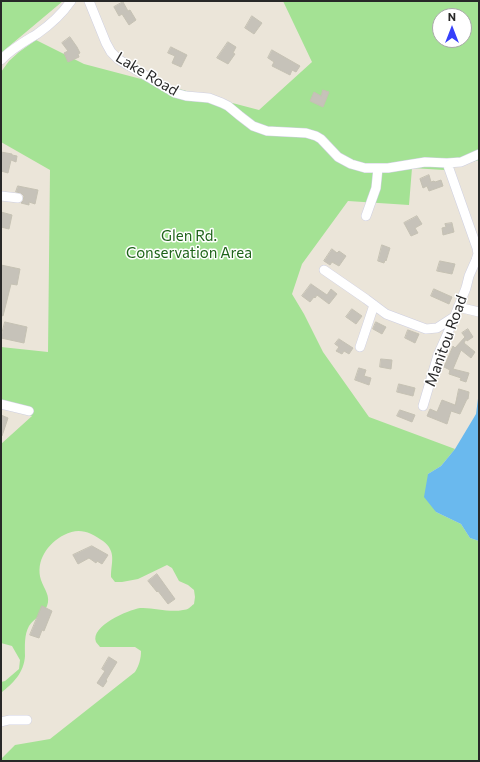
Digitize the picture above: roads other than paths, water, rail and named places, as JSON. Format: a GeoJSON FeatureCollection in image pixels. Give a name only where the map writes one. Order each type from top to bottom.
{"type":"FeatureCollection","features":[{"type":"Feature","properties":{"kind":"street"},"geometry":{"type":"LineString","coordinates":[[1,60],[12,50],[51,23],[71,1]]}},
{"type":"Feature","properties":{"kind":"street","name":"Lake Road"},"geometry":{"type":"LineString","coordinates":[[89,1],[106,43],[111,52],[118,58],[175,93],[186,96],[209,98],[228,106],[253,126],[267,131],[306,133],[316,136],[321,139],[338,157],[351,164],[365,168],[398,167],[425,162],[461,162],[479,154]]}},
{"type":"Feature","properties":{"kind":"street","name":"Manitou Road"},"geometry":{"type":"LineString","coordinates":[[423,406],[438,355],[466,288],[478,254],[447,163]]}},
{"type":"Feature","properties":{"kind":"street"},"geometry":{"type":"LineString","coordinates":[[366,216],[376,188],[378,168]]}},
{"type":"Feature","properties":{"kind":"street"},"geometry":{"type":"LineString","coordinates":[[1,196],[18,198]]}},
{"type":"Feature","properties":{"kind":"street"},"geometry":{"type":"LineString","coordinates":[[324,270],[386,314],[426,329],[437,328],[454,317]]}},
{"type":"Feature","properties":{"kind":"street"},"geometry":{"type":"LineString","coordinates":[[360,347],[374,305]]}},
{"type":"Feature","properties":{"kind":"street"},"geometry":{"type":"LineString","coordinates":[[458,307],[479,312]]}},
{"type":"Feature","properties":{"kind":"street"},"geometry":{"type":"LineString","coordinates":[[1,404],[29,411]]}},
{"type":"Feature","properties":{"kind":"street"},"geometry":{"type":"LineString","coordinates":[[1,722],[9,720],[27,720]]}},
{"type":"Feature","properties":{"kind":"water"},"geometry":{"type":"Polygon","coordinates":[[[479,391],[479,541],[470,538],[461,524],[436,512],[424,497],[428,474],[441,466],[455,449],[476,414],[479,391]]]}},
{"type":"Feature","properties":{"kind":"park label","name":"Glen Rd. Conservation Area"},"geometry":{"type":"Point","coordinates":[189,244]}}]}
